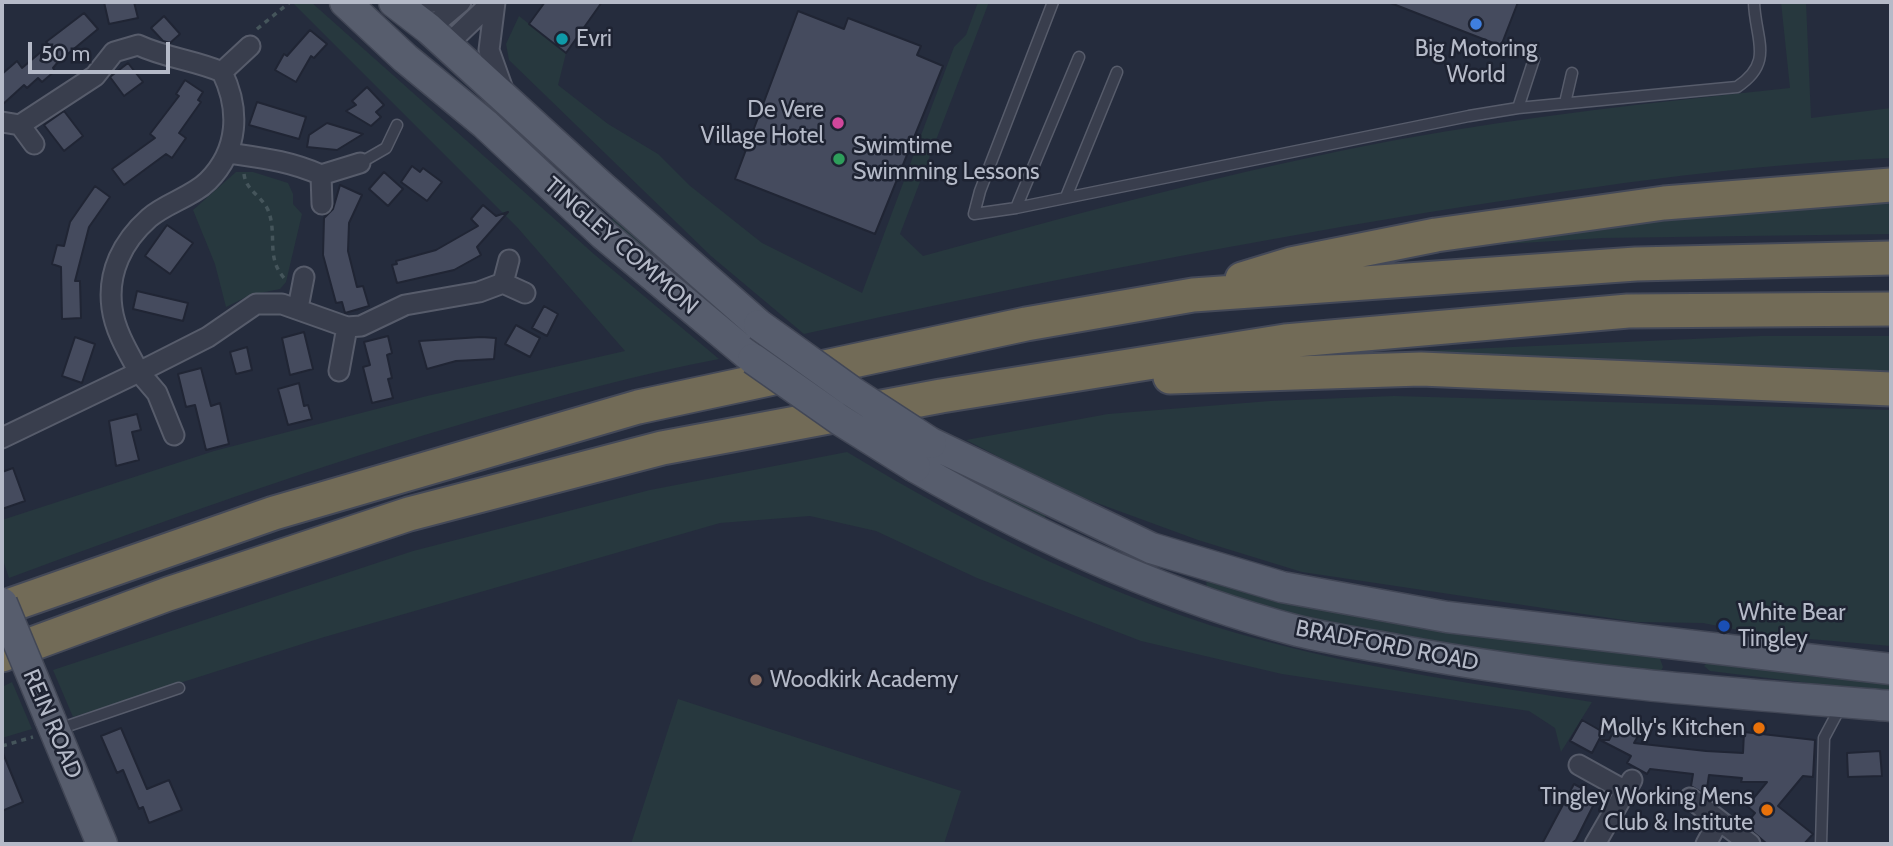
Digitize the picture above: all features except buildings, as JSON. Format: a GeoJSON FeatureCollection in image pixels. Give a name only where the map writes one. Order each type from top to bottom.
{"type":"FeatureCollection","features":[{"type":"Feature","properties":{"kind":"highway"},"geometry":{"type":"LineString","coordinates":[[1193,295],[1291,264],[1436,235],[1664,203],[1891,185]]}},
{"type":"Feature","properties":{"kind":"highway"},"geometry":{"type":"LineString","coordinates":[[2,606],[274,513],[638,407],[1026,324],[1193,295],[1636,264],[1891,258]]}},
{"type":"Feature","properties":{"kind":"highway"},"geometry":{"type":"LineString","coordinates":[[2,655],[168,594],[409,514],[662,448],[1024,381],[1285,341],[1628,311],[1891,309]]}},
{"type":"Feature","properties":{"kind":"highway"},"geometry":{"type":"LineString","coordinates":[[1024,381],[1421,369],[1891,389]]}},
{"type":"Feature","properties":{"kind":"main road","name":"TINGLEY COMMON"},"geometry":{"type":"LineString","coordinates":[[345,2],[427,36],[485,124],[603,234],[753,359],[840,420],[923,455]]}},
{"type":"Feature","properties":{"kind":"main road","name":"TINGLEY COMMON"},"geometry":{"type":"LineString","coordinates":[[394,2],[427,36],[507,100],[759,325],[851,391],[923,455]]}},
{"type":"Feature","properties":{"kind":"main road","name":"BRADFORD ROAD"},"geometry":{"type":"LineString","coordinates":[[923,455],[1151,548],[1282,587],[1447,617],[1891,669]]}},
{"type":"Feature","properties":{"kind":"main road","name":"BRADFORD ROAD"},"geometry":{"type":"LineString","coordinates":[[923,455],[990,510],[1143,580],[1298,631],[1465,663],[1681,690],[1891,706]]}},
{"type":"Feature","properties":{"kind":"main road","name":"REIN ROAD"},"geometry":{"type":"LineString","coordinates":[[2,606],[102,844]]}},
{"type":"Feature","properties":{"kind":"main road"},"geometry":{"type":"LineString","coordinates":[[1681,690],[1686,646]]}},
{"type":"Feature","properties":{"kind":"street"},"geometry":{"type":"LineString","coordinates":[[427,36],[451,2]]}},
{"type":"Feature","properties":{"kind":"street"},"geometry":{"type":"LineString","coordinates":[[427,36],[461,2]]}},
{"type":"Feature","properties":{"kind":"street"},"geometry":{"type":"LineString","coordinates":[[427,36],[493,2]]}},
{"type":"Feature","properties":{"kind":"street"},"geometry":{"type":"LineString","coordinates":[[493,2],[489,50],[507,100]]}},
{"type":"Feature","properties":{"kind":"street"},"geometry":{"type":"LineString","coordinates":[[34,144],[11,123],[95,76],[114,52],[138,45],[163,57],[191,59],[222,72],[232,92],[238,154]]}},
{"type":"Feature","properties":{"kind":"street"},"geometry":{"type":"LineString","coordinates":[[222,72],[250,46]]}},
{"type":"Feature","properties":{"kind":"street"},"geometry":{"type":"LineString","coordinates":[[238,154],[295,163],[321,175],[360,163]]}},
{"type":"Feature","properties":{"kind":"street"},"geometry":{"type":"LineString","coordinates":[[174,435],[157,393],[139,372],[121,339],[112,309],[111,280],[119,255],[151,216],[208,181],[238,154]]}},
{"type":"Feature","properties":{"kind":"street"},"geometry":{"type":"LineString","coordinates":[[321,175],[323,204]]}},
{"type":"Feature","properties":{"kind":"street"},"geometry":{"type":"LineString","coordinates":[[503,283],[509,260]]}},
{"type":"Feature","properties":{"kind":"street"},"geometry":{"type":"LineString","coordinates":[[2,438],[208,337],[256,304],[301,292],[347,327],[361,326],[405,305],[480,292],[503,283],[525,293]]}},
{"type":"Feature","properties":{"kind":"street"},"geometry":{"type":"LineString","coordinates":[[339,371],[347,327]]}},
{"type":"Feature","properties":{"kind":"street"},"geometry":{"type":"LineString","coordinates":[[1579,765],[1628,785],[1595,844]]}},
{"type":"Feature","properties":{"kind":"street"},"geometry":{"type":"LineString","coordinates":[[1690,798],[1750,844]]}},
{"type":"Feature","properties":{"kind":"street"},"geometry":{"type":"LineString","coordinates":[[1706,844],[1719,820]]}},
{"type":"Feature","properties":{"kind":"lane"},"geometry":{"type":"LineString","coordinates":[[1053,2],[974,214],[1016,208],[1518,108],[1737,87],[1754,75],[1759,66],[1762,49],[1755,25],[1754,2]]}},
{"type":"Feature","properties":{"kind":"lane"},"geometry":{"type":"LineString","coordinates":[[1016,208],[1079,57]]}},
{"type":"Feature","properties":{"kind":"lane"},"geometry":{"type":"LineString","coordinates":[[1518,108],[1534,59]]}},
{"type":"Feature","properties":{"kind":"lane"},"geometry":{"type":"LineString","coordinates":[[1066,197],[1117,72]]}},
{"type":"Feature","properties":{"kind":"lane"},"geometry":{"type":"LineString","coordinates":[[1565,103],[1572,73]]}},
{"type":"Feature","properties":{"kind":"lane"},"geometry":{"type":"LineString","coordinates":[[360,163],[386,148],[397,125]]}},
{"type":"Feature","properties":{"kind":"lane"},"geometry":{"type":"LineString","coordinates":[[52,724],[179,688]]}},
{"type":"Feature","properties":{"kind":"lane"},"geometry":{"type":"LineString","coordinates":[[1821,844],[1824,738],[1843,702]]}},
{"type":"Feature","properties":{"kind":"path"},"geometry":{"type":"LineString","coordinates":[[250,46],[244,40],[290,2]]}},
{"type":"Feature","properties":{"kind":"path"},"geometry":{"type":"LineString","coordinates":[[238,154],[247,186],[268,209],[272,258],[277,271],[301,292]]}},
{"type":"Feature","properties":{"kind":"path"},"geometry":{"type":"LineString","coordinates":[[2,746],[52,724]]}},
{"type":"Feature","properties":{"kind":"shaded area"},"geometry":{"type":"Polygon","coordinates":[[[292,2],[311,2],[595,255],[719,359],[600,386],[363,454],[9,578],[2,557],[2,520],[214,451],[427,396],[625,351],[517,227],[292,2]]]}},
{"type":"Feature","properties":{"kind":"shaded area"},"geometry":{"type":"Polygon","coordinates":[[[978,2],[989,2],[900,234],[923,256],[1218,179],[1396,140],[1543,117],[1790,88],[1781,2],[1806,2],[1811,118],[1891,108],[1891,158],[1713,172],[1418,214],[1110,270],[804,334],[711,256],[509,60],[506,44],[519,16],[566,53],[558,85],[608,124],[658,154],[689,185],[762,243],[862,293],[954,47],[966,35],[978,2]]]}},
{"type":"Feature","properties":{"kind":"shaded area"},"geometry":{"type":"Polygon","coordinates":[[[236,172],[253,172],[288,183],[293,194],[293,204],[302,214],[286,282],[280,289],[250,295],[226,307],[215,264],[193,210],[236,172]]]}},
{"type":"Feature","properties":{"kind":"shaded area"},"geometry":{"type":"Polygon","coordinates":[[[1891,193],[1891,234],[1602,238],[1442,248],[1442,242],[1891,193]]]}},
{"type":"Feature","properties":{"kind":"shaded area"},"geometry":{"type":"Polygon","coordinates":[[[618,213],[761,338],[746,340],[608,224],[618,213]]]}},
{"type":"Feature","properties":{"kind":"shaded area"},"geometry":{"type":"Polygon","coordinates":[[[1760,336],[1891,336],[1891,379],[1425,360],[1422,351],[1760,336]]]}},
{"type":"Feature","properties":{"kind":"shaded area"},"geometry":{"type":"Polygon","coordinates":[[[1394,396],[1891,410],[1891,646],[1763,635],[1703,623],[1637,622],[1302,572],[1198,540],[1067,492],[966,440],[1108,414],[1270,401],[1394,396]]]}},
{"type":"Feature","properties":{"kind":"shaded area"},"geometry":{"type":"Polygon","coordinates":[[[847,452],[946,509],[1049,561],[1102,585],[1210,625],[1346,660],[1592,702],[1561,752],[1555,728],[1529,711],[1282,674],[1141,641],[977,578],[876,531],[810,516],[720,523],[321,638],[73,717],[53,670],[413,551],[650,490],[847,452]]]}},
{"type":"Feature","properties":{"kind":"shaded area"},"geometry":{"type":"Polygon","coordinates":[[[911,455],[932,455],[1044,512],[1046,519],[1044,522],[911,455]]]}},
{"type":"Feature","properties":{"kind":"shaded area"},"geometry":{"type":"Polygon","coordinates":[[[1206,579],[1659,656],[1663,667],[1660,673],[1605,672],[1297,619],[1207,589],[1206,579]]]}},
{"type":"Feature","properties":{"kind":"shaded area"},"geometry":{"type":"Polygon","coordinates":[[[1708,662],[1891,680],[1891,693],[1710,671],[1704,666],[1708,662]]]}},
{"type":"Feature","properties":{"kind":"shaded area"},"geometry":{"type":"Polygon","coordinates":[[[12,682],[32,729],[2,738],[2,687],[12,682]]]}},
{"type":"Feature","properties":{"kind":"shaded area"},"geometry":{"type":"Polygon","coordinates":[[[678,699],[961,791],[944,844],[631,844],[678,699]]]}},
{"type":"Feature","properties":{"kind":"place","name":"Big Motoring World"},"geometry":{"type":"Point","coordinates":[1476,24]}},
{"type":"Feature","properties":{"kind":"place","name":"Evri"},"geometry":{"type":"Point","coordinates":[562,39]}},
{"type":"Feature","properties":{"kind":"place","name":"De Vere Village Hotel"},"geometry":{"type":"Point","coordinates":[838,123]}},
{"type":"Feature","properties":{"kind":"place","name":"Swimtime Swimming Lessons"},"geometry":{"type":"Point","coordinates":[839,159]}},
{"type":"Feature","properties":{"kind":"place","name":"White Bear Tingley"},"geometry":{"type":"Point","coordinates":[1724,626]}},
{"type":"Feature","properties":{"kind":"place","name":"Woodkirk Academy"},"geometry":{"type":"Point","coordinates":[756,680]}},
{"type":"Feature","properties":{"kind":"place","name":"Molly's Kitchen"},"geometry":{"type":"Point","coordinates":[1759,728]}},
{"type":"Feature","properties":{"kind":"place","name":"Tingley Working Mens Club & Institute"},"geometry":{"type":"Point","coordinates":[1767,810]}}]}
